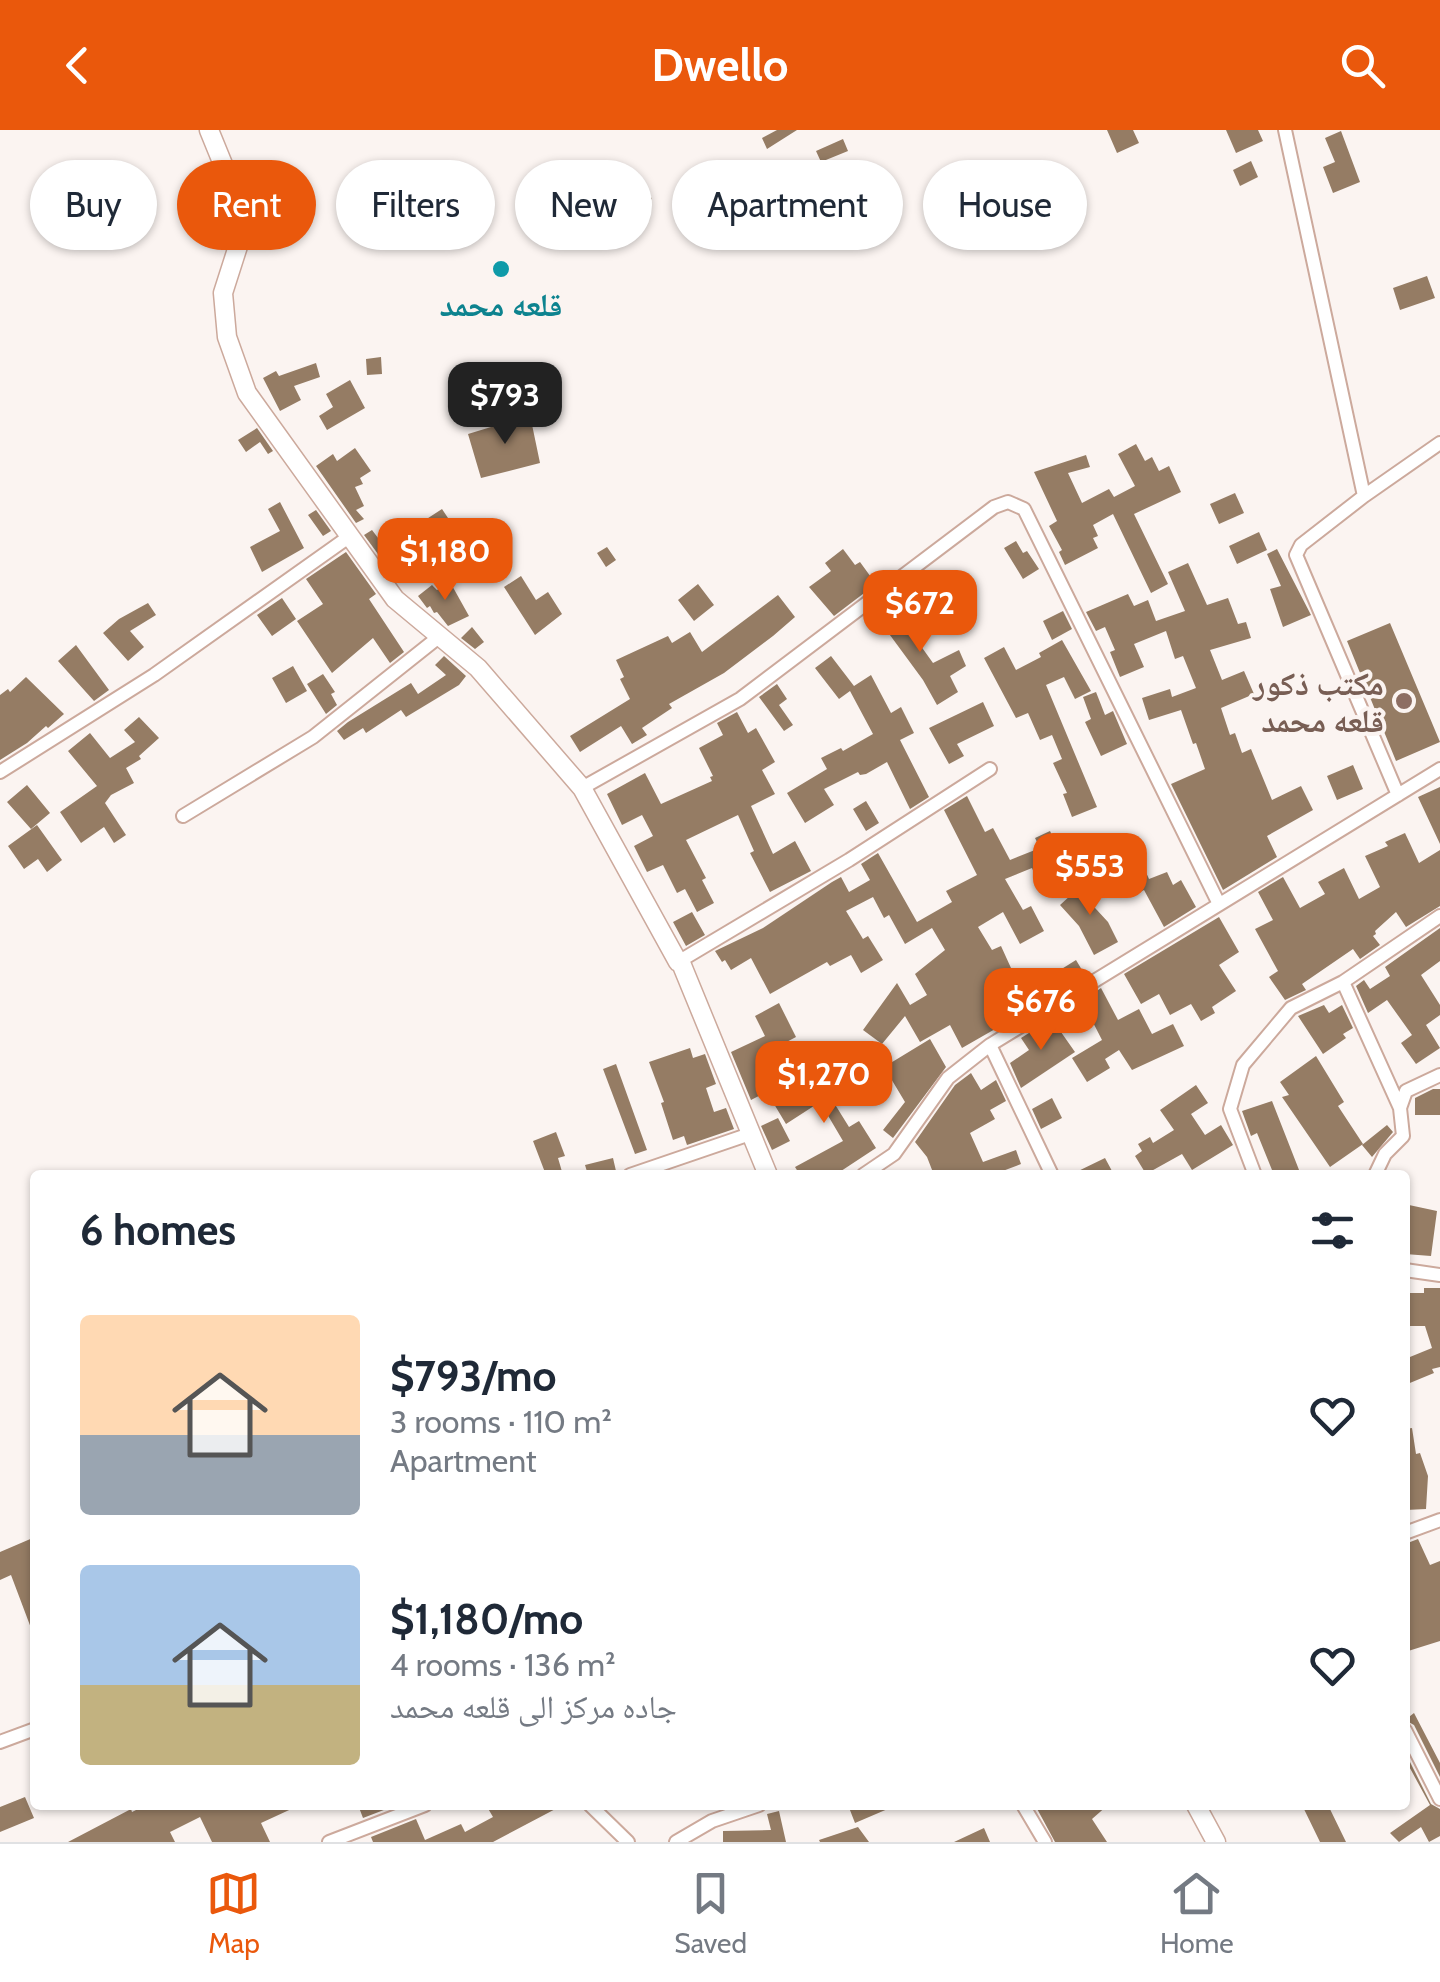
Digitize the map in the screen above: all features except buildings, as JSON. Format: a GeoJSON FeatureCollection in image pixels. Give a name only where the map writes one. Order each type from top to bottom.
{"type":"FeatureCollection","features":[{"type":"Feature","properties":{"kind":"street"},"geometry":{"type":"LineString","coordinates":[[209,130],[240,206],[239,243],[223,293],[227,337],[247,394],[395,599],[478,668],[582,788],[681,963],[766,1170]]}},
{"type":"Feature","properties":{"kind":"street"},"geometry":{"type":"LineString","coordinates":[[1285,130],[1364,496]]}},
{"type":"Feature","properties":{"kind":"street"},"geometry":{"type":"LineString","coordinates":[[1398,795],[1296,555],[1301,546],[1364,496],[1440,442]]}},
{"type":"Feature","properties":{"kind":"street"},"geometry":{"type":"LineString","coordinates":[[582,788],[740,698],[994,508],[1008,502],[1024,508],[1219,904]]}},
{"type":"Feature","properties":{"kind":"street"},"geometry":{"type":"LineString","coordinates":[[0,772],[154,675],[350,536]]}},
{"type":"Feature","properties":{"kind":"street"},"geometry":{"type":"LineString","coordinates":[[183,816],[312,736],[440,636]]}},
{"type":"Feature","properties":{"kind":"street"},"geometry":{"type":"LineString","coordinates":[[870,1170],[894,1154],[948,1078],[990,1044],[1440,768]]}},
{"type":"Feature","properties":{"kind":"street"},"geometry":{"type":"LineString","coordinates":[[678,962],[850,860],[990,770]]}},
{"type":"Feature","properties":{"kind":"street"},"geometry":{"type":"LineString","coordinates":[[1254,1170],[1230,1109],[1244,1065],[1291,1008],[1343,982],[1440,916]]}},
{"type":"Feature","properties":{"kind":"street"},"geometry":{"type":"LineString","coordinates":[[1343,982],[1400,1108],[1403,1136],[1385,1154],[1377,1170]]}},
{"type":"Feature","properties":{"kind":"street"},"geometry":{"type":"LineString","coordinates":[[990,1044],[1050,1170]]}},
{"type":"Feature","properties":{"kind":"street"},"geometry":{"type":"LineString","coordinates":[[1400,1108],[1406,1091],[1440,1076]]}},
{"type":"Feature","properties":{"kind":"street"},"geometry":{"type":"LineString","coordinates":[[645,1170],[750,1134]]}},
{"type":"Feature","properties":{"kind":"street"},"geometry":{"type":"LineString","coordinates":[[1410,1271],[1440,1275]]}},
{"type":"Feature","properties":{"kind":"street"},"geometry":{"type":"LineString","coordinates":[[1410,1531],[1440,1520]]}},
{"type":"Feature","properties":{"kind":"street"},"geometry":{"type":"LineString","coordinates":[[0,1742],[30,1730]]}},
{"type":"Feature","properties":{"kind":"street"},"geometry":{"type":"LineString","coordinates":[[1410,1740],[1440,1799]]}},
{"type":"Feature","properties":{"kind":"street"},"geometry":{"type":"LineString","coordinates":[[330,1842],[412,1810]]}},
{"type":"Feature","properties":{"kind":"street"},"geometry":{"type":"LineString","coordinates":[[595,1810],[628,1842]]}},
{"type":"Feature","properties":{"kind":"street"},"geometry":{"type":"LineString","coordinates":[[676,1842],[712,1821],[744,1810]]}},
{"type":"Feature","properties":{"kind":"street"},"geometry":{"type":"LineString","coordinates":[[1026,1810],[1044,1842]]}},
{"type":"Feature","properties":{"kind":"street"},"geometry":{"type":"LineString","coordinates":[[1199,1810],[1216,1842]]}},
{"type":"Feature","properties":{"kind":"place","name":"قلعه محمد"},"geometry":{"type":"Point","coordinates":[501,269]}},
{"type":"Feature","properties":{"kind":"place","name":"مکتب ذکور قلعه محمد"},"geometry":{"type":"Point","coordinates":[1404,701]}}]}
